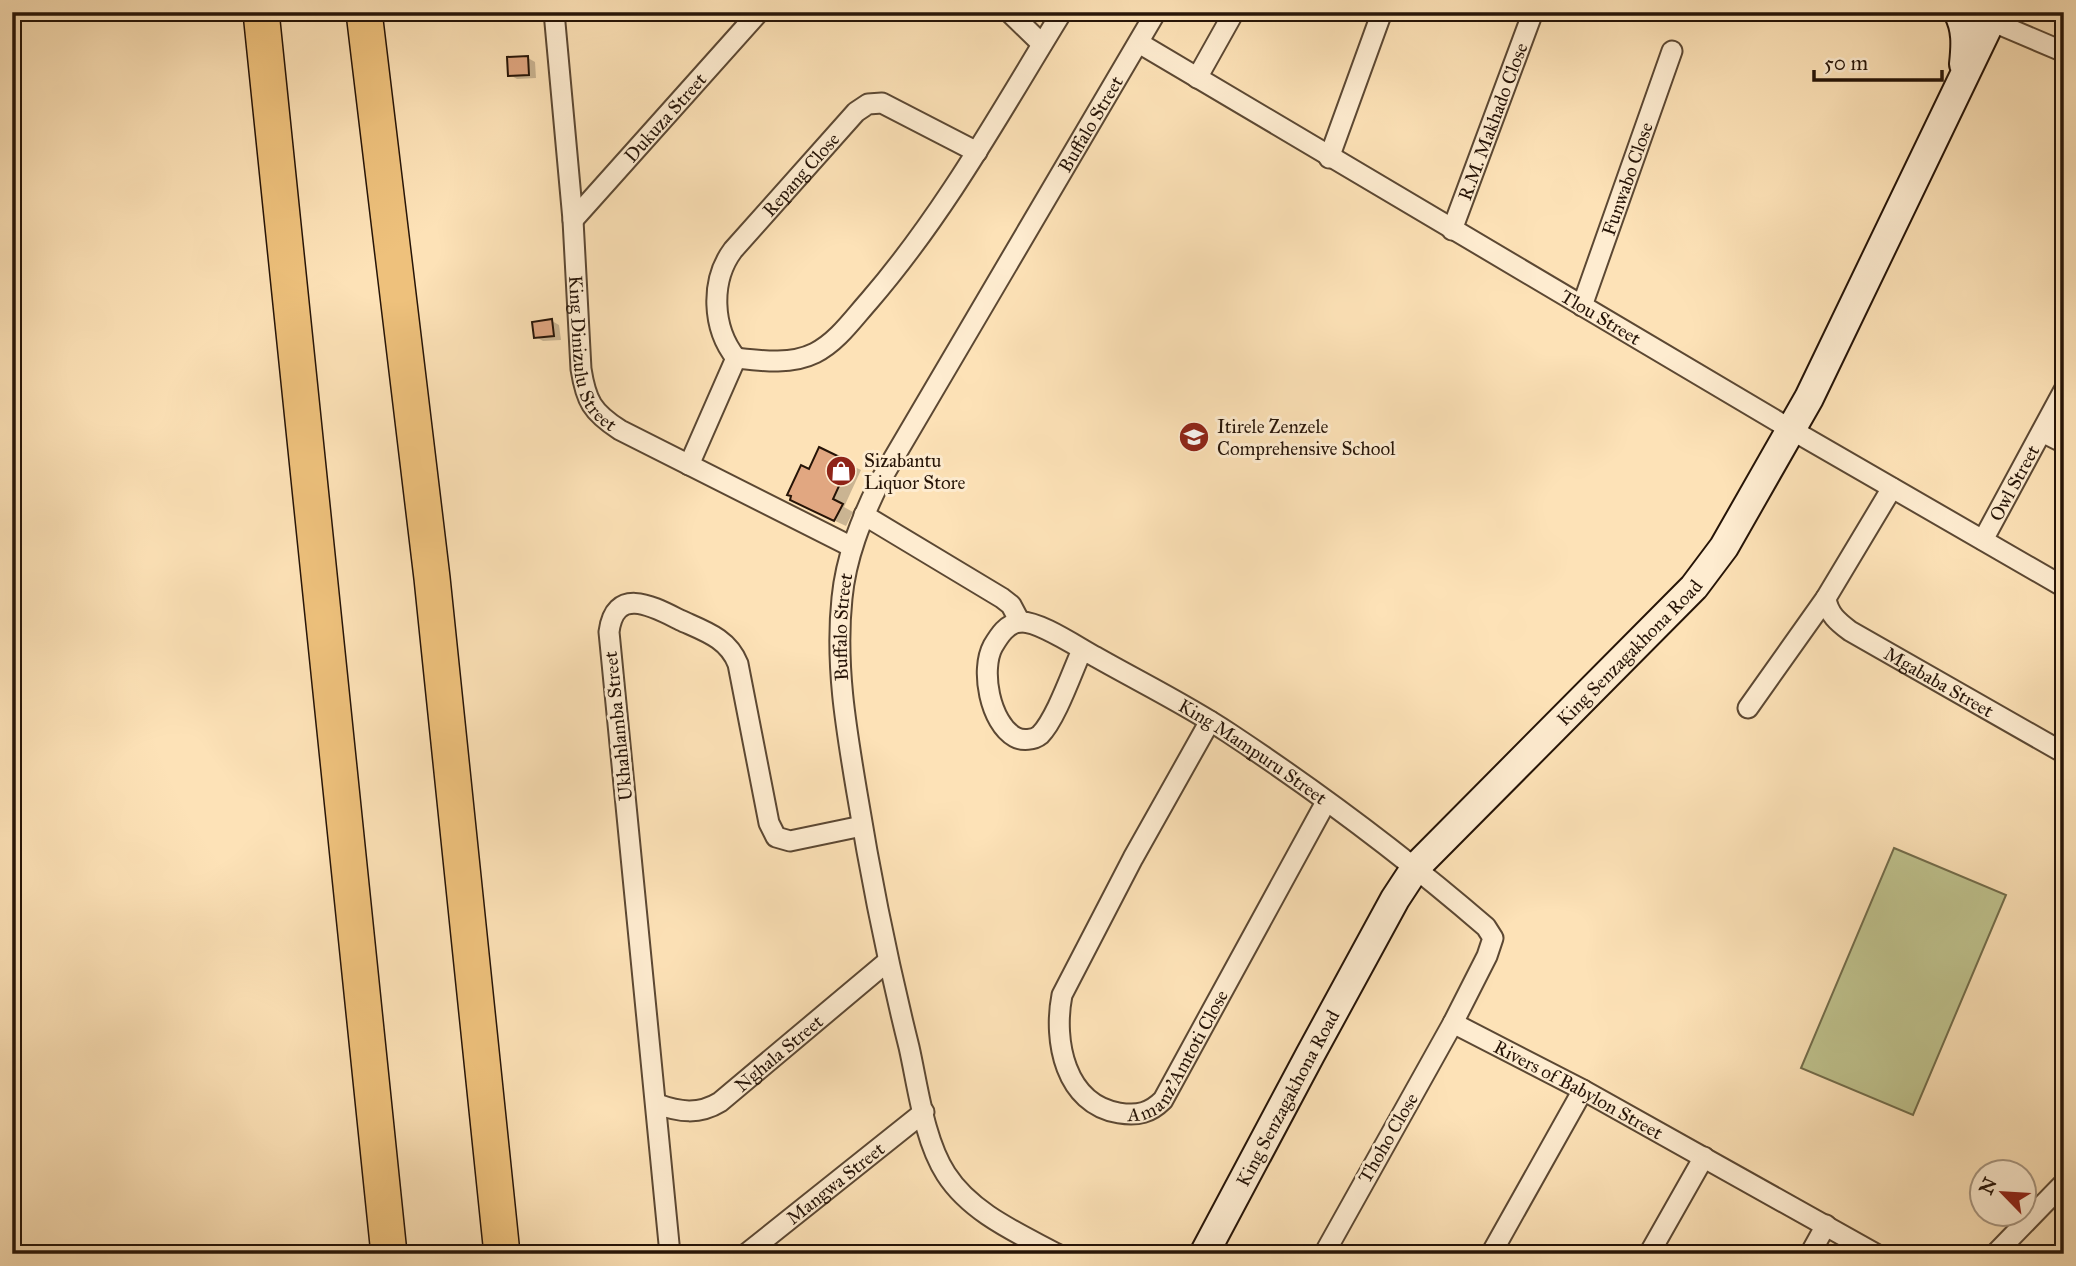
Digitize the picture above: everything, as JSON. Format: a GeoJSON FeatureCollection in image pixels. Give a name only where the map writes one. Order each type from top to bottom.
{"type":"FeatureCollection","features":[{"type":"Feature","properties":{"kind":"highway"},"geometry":{"type":"LineString","coordinates":[[261,12],[389,1254]]}},
{"type":"Feature","properties":{"kind":"highway"},"geometry":{"type":"LineString","coordinates":[[366,21],[432,578],[502,1254]]}},
{"type":"Feature","properties":{"kind":"street","name":"Dukuza Street"},"geometry":{"type":"LineString","coordinates":[[573,220],[759,12]]}},
{"type":"Feature","properties":{"kind":"street"},"geometry":{"type":"LineString","coordinates":[[1009,12],[1042,44]]}},
{"type":"Feature","properties":{"kind":"street"},"geometry":{"type":"LineString","coordinates":[[689,465],[736,358],[760,361],[806,357],[828,344],[882,285],[928,227],[1062,12]]}},
{"type":"Feature","properties":{"kind":"street","name":"Buffalo Street"},"geometry":{"type":"LineString","coordinates":[[1057,1254],[997,1220],[957,1188],[937,1157],[930,1137],[888,961],[843,710],[840,667],[842,598],[852,547],[864,515],[906,436],[1156,12]]}},
{"type":"Feature","properties":{"kind":"street"},"geometry":{"type":"LineString","coordinates":[[1197,78],[1234,12]]}},
{"type":"Feature","properties":{"kind":"street"},"geometry":{"type":"LineString","coordinates":[[1329,158],[1382,12]]}},
{"type":"Feature","properties":{"kind":"street","name":"R.M. Makhado Close"},"geometry":{"type":"LineString","coordinates":[[1452,230],[1533,12]]}},
{"type":"Feature","properties":{"kind":"street"},"geometry":{"type":"LineString","coordinates":[[1958,12],[1965,25],[1966,40],[1959,83]]}},
{"type":"Feature","properties":{"kind":"street"},"geometry":{"type":"LineString","coordinates":[[1987,15],[2064,52]]}},
{"type":"Feature","properties":{"kind":"street","name":"King Senzagakhona Road"},"geometry":{"type":"LineString","coordinates":[[1204,1254],[1395,899],[1416,867],[1702,578],[1724,547],[1815,386],[1959,83],[1987,15]]}},
{"type":"Feature","properties":{"kind":"street","name":"King Dinizulu Street"},"geometry":{"type":"LineString","coordinates":[[559,16],[582,369],[584,391],[590,405],[608,423],[620,430],[852,547]]}},
{"type":"Feature","properties":{"kind":"street","name":"Tlou Street"},"geometry":{"type":"LineString","coordinates":[[1139,43],[1329,158],[2064,587]]}},
{"type":"Feature","properties":{"kind":"street","name":"Funwabo Close"},"geometry":{"type":"LineString","coordinates":[[1582,306],[1672,51]]}},
{"type":"Feature","properties":{"kind":"street","name":"Repang Close"},"geometry":{"type":"LineString","coordinates":[[736,358],[727,347],[720,328],[717,284],[721,269],[733,250],[856,112],[868,104],[882,103],[977,152]]}},
{"type":"Feature","properties":{"kind":"street","name":"Owl Street"},"geometry":{"type":"LineString","coordinates":[[1983,540],[2064,390]]}},
{"type":"Feature","properties":{"kind":"street"},"geometry":{"type":"LineString","coordinates":[[2042,432],[2064,443]]}},
{"type":"Feature","properties":{"kind":"street"},"geometry":{"type":"LineString","coordinates":[[1748,708],[1826,598],[1892,488]]}},
{"type":"Feature","properties":{"kind":"street","name":"King Mampuru Street"},"geometry":{"type":"LineString","coordinates":[[864,515],[1002,598],[1011,605],[1020,622],[1033,624],[1210,720],[1416,867]]}},
{"type":"Feature","properties":{"kind":"street","name":"Mgababa Street"},"geometry":{"type":"LineString","coordinates":[[1826,598],[1832,615],[1850,631],[2064,753]]}},
{"type":"Feature","properties":{"kind":"street","name":"Ukhahlamba Street"},"geometry":{"type":"LineString","coordinates":[[670,1254],[609,632],[610,623],[618,610],[633,603],[648,604],[715,636],[734,653],[769,823],[776,837],[790,841],[862,826]]}},
{"type":"Feature","properties":{"kind":"street"},"geometry":{"type":"LineString","coordinates":[[1020,622],[1008,627],[998,639],[989,654],[988,673],[998,718],[1006,730],[1017,738],[1027,740],[1038,737],[1048,725],[1082,650]]}},
{"type":"Feature","properties":{"kind":"street","name":"Amanz'Amtoti Close"},"geometry":{"type":"LineString","coordinates":[[1210,720],[1133,858],[1062,995],[1058,1018],[1063,1060],[1072,1082],[1096,1103],[1109,1111],[1131,1115],[1154,1109],[1163,1100],[1326,802]]}},
{"type":"Feature","properties":{"kind":"street"},"geometry":{"type":"LineString","coordinates":[[1416,867],[1486,927],[1493,938],[1487,956],[1453,1023]]}},
{"type":"Feature","properties":{"kind":"street","name":"Nghala Street"},"geometry":{"type":"LineString","coordinates":[[657,1104],[692,1112],[702,1111],[720,1102],[888,961]]}},
{"type":"Feature","properties":{"kind":"street","name":"Rivers of Babylon Street"},"geometry":{"type":"LineString","coordinates":[[1453,1023],[1583,1090],[1876,1254]]}},
{"type":"Feature","properties":{"kind":"street","name":"Thoho Close"},"geometry":{"type":"LineString","coordinates":[[1324,1254],[1453,1023]]}},
{"type":"Feature","properties":{"kind":"street"},"geometry":{"type":"LineString","coordinates":[[1491,1254],[1583,1090]]}},
{"type":"Feature","properties":{"kind":"street","name":"Mangwa Street"},"geometry":{"type":"LineString","coordinates":[[746,1254],[924,1112]]}},
{"type":"Feature","properties":{"kind":"street"},"geometry":{"type":"LineString","coordinates":[[1649,1254],[1704,1157]]}},
{"type":"Feature","properties":{"kind":"street"},"geometry":{"type":"LineString","coordinates":[[1995,1254],[2057,1190],[2064,1213]]}},
{"type":"Feature","properties":{"kind":"street"},"geometry":{"type":"LineString","coordinates":[[1810,1254],[1826,1225]]}},
{"type":"Feature","properties":{"kind":"green space"},"geometry":{"type":"Polygon","coordinates":[[[1894,848],[2006,895],[1913,1115],[1801,1068],[1894,848]]]}},
{"type":"Feature","properties":{"kind":"building"},"geometry":{"type":"Polygon","coordinates":[[[528,56],[529,75],[508,76],[507,57],[528,56]]]}},
{"type":"Feature","properties":{"kind":"building"},"geometry":{"type":"Polygon","coordinates":[[[552,319],[554,336],[534,338],[532,322],[552,319]]]}},
{"type":"Feature","properties":{"kind":"building"},"geometry":{"type":"Polygon","coordinates":[[[819,447],[850,462],[833,499],[843,504],[834,521],[790,500],[791,496],[787,495],[801,465],[809,469],[819,447]]]}},
{"type":"Feature","properties":{"kind":"place","name":"Itirele Zenzele Comprehensive School"},"geometry":{"type":"Point","coordinates":[1194,437]}},
{"type":"Feature","properties":{"kind":"place","name":"Sizabantu Liquor Store"},"geometry":{"type":"Point","coordinates":[841,471]}}]}
